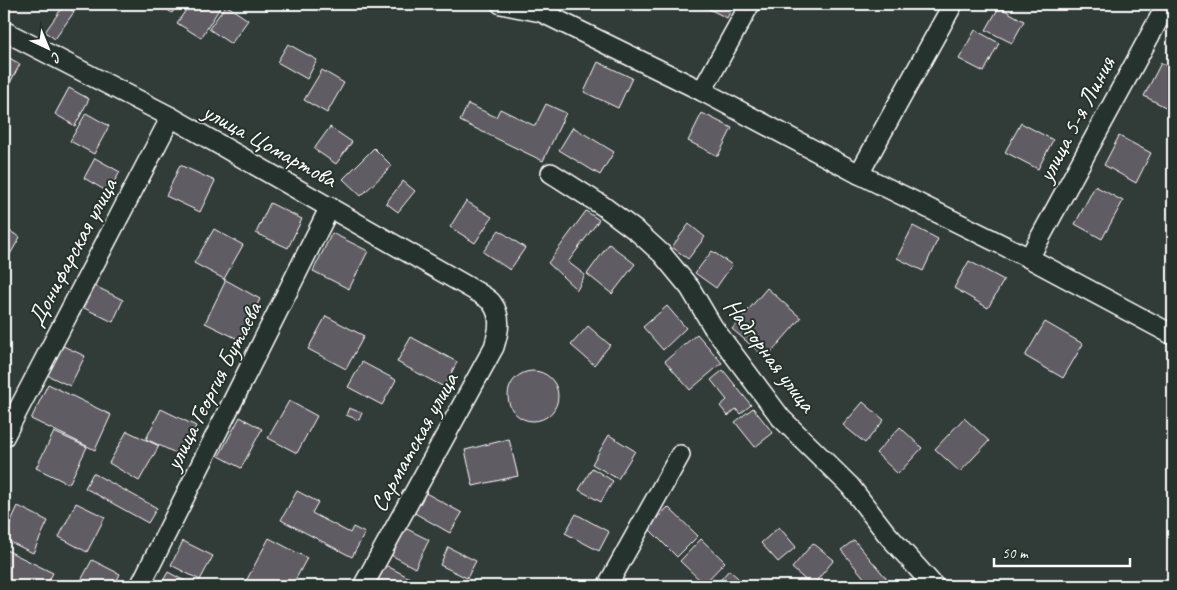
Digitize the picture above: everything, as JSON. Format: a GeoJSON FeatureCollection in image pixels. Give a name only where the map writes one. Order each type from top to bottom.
{"type":"FeatureCollection","features":[{"type":"Feature","properties":{"kind":"street"},"geometry":{"type":"LineString","coordinates":[[502,4],[544,8],[859,174],[1029,258],[1173,335]]}},
{"type":"Feature","properties":{"kind":"street"},"geometry":{"type":"LineString","coordinates":[[702,90],[750,4]]}},
{"type":"Feature","properties":{"kind":"street"},"geometry":{"type":"LineString","coordinates":[[859,174],[953,4]]}},
{"type":"Feature","properties":{"kind":"street","name":"улица 5-я Линия"},"geometry":{"type":"LineString","coordinates":[[1029,258],[1166,4]]}},
{"type":"Feature","properties":{"kind":"street","name":"улица Цомартова"},"geometry":{"type":"LineString","coordinates":[[4,31],[171,117],[480,293],[492,303],[499,318]]}},
{"type":"Feature","properties":{"kind":"street","name":"Донифарская улица"},"geometry":{"type":"LineString","coordinates":[[4,436],[171,117]]}},
{"type":"Feature","properties":{"kind":"street","name":"Надгорная улица"},"geometry":{"type":"LineString","coordinates":[[551,173],[603,206],[639,232],[662,254],[690,288],[713,327],[781,418],[850,486],[886,533],[934,586]]}},
{"type":"Feature","properties":{"kind":"street","name":"улица Георгия Бутаева"},"geometry":{"type":"LineString","coordinates":[[140,586],[330,207]]}},
{"type":"Feature","properties":{"kind":"street","name":"Сарматская улица"},"geometry":{"type":"LineString","coordinates":[[364,586],[494,346],[499,318]]}},
{"type":"Feature","properties":{"kind":"street"},"geometry":{"type":"LineString","coordinates":[[607,586],[680,455]]}},
{"type":"Feature","properties":{"kind":"building"},"geometry":{"type":"Polygon","coordinates":[[[159,4],[178,4],[172,13],[159,4]]]}},
{"type":"Feature","properties":{"kind":"building"},"geometry":{"type":"Polygon","coordinates":[[[190,4],[217,4],[221,6],[201,38],[177,23],[190,4]]]}},
{"type":"Feature","properties":{"kind":"building"},"geometry":{"type":"Polygon","coordinates":[[[699,4],[734,4],[727,18],[699,4]]]}},
{"type":"Feature","properties":{"kind":"building"},"geometry":{"type":"Polygon","coordinates":[[[64,5],[74,12],[55,39],[45,32],[64,5]]]}},
{"type":"Feature","properties":{"kind":"building"},"geometry":{"type":"Polygon","coordinates":[[[226,5],[248,20],[231,44],[209,29],[226,5]]]}},
{"type":"Feature","properties":{"kind":"building"},"geometry":{"type":"Polygon","coordinates":[[[999,7],[1024,21],[1012,43],[986,30],[999,7]]]}},
{"type":"Feature","properties":{"kind":"building"},"geometry":{"type":"Polygon","coordinates":[[[975,30],[999,43],[984,72],[959,59],[975,30]]]}},
{"type":"Feature","properties":{"kind":"building"},"geometry":{"type":"Polygon","coordinates":[[[288,44],[317,60],[307,79],[277,62],[288,44]]]}},
{"type":"Feature","properties":{"kind":"building"},"geometry":{"type":"Polygon","coordinates":[[[4,55],[20,64],[4,94],[4,55]]]}},
{"type":"Feature","properties":{"kind":"building"},"geometry":{"type":"Polygon","coordinates":[[[598,62],[632,78],[618,108],[584,92],[598,62]]]}},
{"type":"Feature","properties":{"kind":"building"},"geometry":{"type":"Polygon","coordinates":[[[1161,63],[1173,70],[1173,111],[1144,96],[1161,63]]]}},
{"type":"Feature","properties":{"kind":"building"},"geometry":{"type":"Polygon","coordinates":[[[322,70],[344,83],[327,113],[304,100],[322,70]]]}},
{"type":"Feature","properties":{"kind":"building"},"geometry":{"type":"Polygon","coordinates":[[[69,88],[89,99],[75,126],[55,114],[69,88]]]}},
{"type":"Feature","properties":{"kind":"building"},"geometry":{"type":"Polygon","coordinates":[[[468,104],[496,117],[500,109],[535,126],[546,104],[566,113],[543,161],[460,121],[468,104]]]}},
{"type":"Feature","properties":{"kind":"building"},"geometry":{"type":"Polygon","coordinates":[[[86,113],[109,126],[94,154],[70,141],[86,113]]]}},
{"type":"Feature","properties":{"kind":"building"},"geometry":{"type":"Polygon","coordinates":[[[702,113],[732,128],[718,156],[688,141],[702,113]]]}},
{"type":"Feature","properties":{"kind":"building"},"geometry":{"type":"Polygon","coordinates":[[[1021,123],[1053,140],[1038,169],[1005,152],[1021,123]]]}},
{"type":"Feature","properties":{"kind":"building"},"geometry":{"type":"Polygon","coordinates":[[[330,127],[352,142],[336,164],[314,149],[330,127]]]}},
{"type":"Feature","properties":{"kind":"building"},"geometry":{"type":"Polygon","coordinates":[[[573,127],[614,152],[600,175],[559,150],[573,127]]]}},
{"type":"Feature","properties":{"kind":"building"},"geometry":{"type":"Polygon","coordinates":[[[1119,136],[1151,153],[1136,183],[1104,165],[1119,136]]]}},
{"type":"Feature","properties":{"kind":"building"},"geometry":{"type":"Polygon","coordinates":[[[374,148],[392,166],[361,196],[343,179],[374,148]]]}},
{"type":"Feature","properties":{"kind":"building"},"geometry":{"type":"Polygon","coordinates":[[[95,158],[120,172],[108,192],[84,178],[95,158]]]}},
{"type":"Feature","properties":{"kind":"building"},"geometry":{"type":"Polygon","coordinates":[[[180,165],[215,181],[200,212],[166,196],[180,165]]]}},
{"type":"Feature","properties":{"kind":"building"},"geometry":{"type":"Polygon","coordinates":[[[403,181],[415,191],[398,212],[386,203],[403,181]]]}},
{"type":"Feature","properties":{"kind":"building"},"geometry":{"type":"Polygon","coordinates":[[[1095,186],[1123,201],[1102,239],[1075,224],[1095,186]]]}},
{"type":"Feature","properties":{"kind":"building"},"geometry":{"type":"Polygon","coordinates":[[[466,201],[492,217],[475,243],[450,227],[466,201]]]}},
{"type":"Feature","properties":{"kind":"building"},"geometry":{"type":"Polygon","coordinates":[[[270,203],[302,219],[288,248],[256,233],[270,203]]]}},
{"type":"Feature","properties":{"kind":"building"},"geometry":{"type":"Polygon","coordinates":[[[586,211],[599,220],[568,262],[585,275],[577,290],[548,263],[586,211]]]}},
{"type":"Feature","properties":{"kind":"building"},"geometry":{"type":"Polygon","coordinates":[[[689,224],[705,237],[688,259],[672,247],[689,224]]]}},
{"type":"Feature","properties":{"kind":"building"},"geometry":{"type":"Polygon","coordinates":[[[913,226],[938,239],[923,271],[897,258],[913,226]]]}},
{"type":"Feature","properties":{"kind":"building"},"geometry":{"type":"Polygon","coordinates":[[[4,228],[20,237],[4,265],[4,228]]]}},
{"type":"Feature","properties":{"kind":"building"},"geometry":{"type":"Polygon","coordinates":[[[214,229],[243,245],[224,279],[194,263],[214,229]]]}},
{"type":"Feature","properties":{"kind":"building"},"geometry":{"type":"Polygon","coordinates":[[[499,230],[525,248],[510,270],[483,252],[499,230]]]}},
{"type":"Feature","properties":{"kind":"building"},"geometry":{"type":"Polygon","coordinates":[[[332,233],[368,251],[349,289],[313,271],[332,233]]]}},
{"type":"Feature","properties":{"kind":"building"},"geometry":{"type":"Polygon","coordinates":[[[609,244],[635,264],[612,294],[587,274],[609,244]]]}},
{"type":"Feature","properties":{"kind":"building"},"geometry":{"type":"Polygon","coordinates":[[[712,251],[732,265],[716,288],[695,273],[712,251]]]}},
{"type":"Feature","properties":{"kind":"building"},"geometry":{"type":"Polygon","coordinates":[[[969,261],[1004,280],[988,308],[954,288],[969,261]]]}},
{"type":"Feature","properties":{"kind":"building"},"geometry":{"type":"Polygon","coordinates":[[[224,279],[260,299],[240,340],[205,323],[225,282],[224,279]]]}},
{"type":"Feature","properties":{"kind":"building"},"geometry":{"type":"Polygon","coordinates":[[[91,284],[123,300],[113,322],[80,306],[91,284]]]}},
{"type":"Feature","properties":{"kind":"building"},"geometry":{"type":"Polygon","coordinates":[[[767,288],[801,318],[766,358],[732,329],[767,288]]]}},
{"type":"Feature","properties":{"kind":"building"},"geometry":{"type":"Polygon","coordinates":[[[667,306],[686,328],[663,350],[643,327],[667,306]]]}},
{"type":"Feature","properties":{"kind":"building"},"geometry":{"type":"Polygon","coordinates":[[[326,316],[364,336],[346,369],[308,349],[326,316]]]}},
{"type":"Feature","properties":{"kind":"building"},"geometry":{"type":"Polygon","coordinates":[[[1045,322],[1083,344],[1063,378],[1025,356],[1045,322]]]}},
{"type":"Feature","properties":{"kind":"building"},"geometry":{"type":"Polygon","coordinates":[[[588,326],[610,345],[594,365],[571,345],[588,326]]]}},
{"type":"Feature","properties":{"kind":"building"},"geometry":{"type":"Polygon","coordinates":[[[697,334],[722,363],[690,390],[665,361],[697,334]]]}},
{"type":"Feature","properties":{"kind":"building"},"geometry":{"type":"Polygon","coordinates":[[[411,337],[457,362],[444,387],[397,362],[411,337]]]}},
{"type":"Feature","properties":{"kind":"building"},"geometry":{"type":"Polygon","coordinates":[[[61,345],[85,356],[70,386],[47,375],[61,345]]]}},
{"type":"Feature","properties":{"kind":"building"},"geometry":{"type":"Polygon","coordinates":[[[362,362],[396,380],[382,405],[348,387],[362,362]]]}},
{"type":"Feature","properties":{"kind":"building"},"geometry":{"type":"Polygon","coordinates":[[[723,370],[751,405],[740,414],[736,409],[728,416],[720,406],[727,400],[711,380],[723,370]]]}},
{"type":"Feature","properties":{"kind":"building"},"geometry":{"type":"Polygon","coordinates":[[[528,371],[538,371],[551,378],[558,391],[558,401],[551,414],[538,421],[528,421],[519,417],[512,410],[508,401],[508,391],[512,382],[519,375],[528,371]]]}},
{"type":"Feature","properties":{"kind":"building"},"geometry":{"type":"Polygon","coordinates":[[[48,384],[111,415],[95,450],[31,419],[48,384]]]}},
{"type":"Feature","properties":{"kind":"building"},"geometry":{"type":"Polygon","coordinates":[[[289,401],[317,416],[297,453],[268,438],[289,401]]]}},
{"type":"Feature","properties":{"kind":"building"},"geometry":{"type":"Polygon","coordinates":[[[863,402],[884,420],[865,443],[843,425],[863,402]]]}},
{"type":"Feature","properties":{"kind":"building"},"geometry":{"type":"Polygon","coordinates":[[[349,408],[362,413],[359,420],[346,415],[349,408]]]}},
{"type":"Feature","properties":{"kind":"building"},"geometry":{"type":"Polygon","coordinates":[[[753,408],[773,433],[755,447],[735,422],[753,408]]]}},
{"type":"Feature","properties":{"kind":"building"},"geometry":{"type":"Polygon","coordinates":[[[161,409],[196,426],[182,456],[146,439],[161,409]]]}},
{"type":"Feature","properties":{"kind":"building"},"geometry":{"type":"Polygon","coordinates":[[[240,417],[262,429],[241,468],[219,456],[240,417]]]}},
{"type":"Feature","properties":{"kind":"building"},"geometry":{"type":"Polygon","coordinates":[[[964,418],[989,441],[960,472],[935,449],[964,418]]]}},
{"type":"Feature","properties":{"kind":"building"},"geometry":{"type":"Polygon","coordinates":[[[900,427],[922,448],[898,474],[876,453],[900,427]]]}},
{"type":"Feature","properties":{"kind":"building"},"geometry":{"type":"Polygon","coordinates":[[[127,431],[159,446],[139,481],[109,463],[127,431]]]}},
{"type":"Feature","properties":{"kind":"building"},"geometry":{"type":"Polygon","coordinates":[[[54,432],[87,447],[69,484],[36,468],[54,432]]]}},
{"type":"Feature","properties":{"kind":"building"},"geometry":{"type":"Polygon","coordinates":[[[609,435],[635,451],[618,479],[592,464],[609,435]]]}},
{"type":"Feature","properties":{"kind":"building"},"geometry":{"type":"Polygon","coordinates":[[[509,439],[518,476],[473,486],[465,450],[509,439]]]}},
{"type":"Feature","properties":{"kind":"building"},"geometry":{"type":"Polygon","coordinates":[[[592,468],[613,481],[601,502],[579,490],[592,468]]]}},
{"type":"Feature","properties":{"kind":"building"},"geometry":{"type":"Polygon","coordinates":[[[93,473],[157,508],[148,523],[85,488],[93,473]]]}},
{"type":"Feature","properties":{"kind":"building"},"geometry":{"type":"Polygon","coordinates":[[[297,491],[318,502],[312,513],[350,533],[353,527],[365,533],[352,557],[281,520],[297,491]]]}},
{"type":"Feature","properties":{"kind":"building"},"geometry":{"type":"Polygon","coordinates":[[[422,491],[462,513],[450,533],[411,511],[422,491]]]}},
{"type":"Feature","properties":{"kind":"building"},"geometry":{"type":"Polygon","coordinates":[[[76,503],[105,517],[87,552],[59,537],[76,503]]]}},
{"type":"Feature","properties":{"kind":"building"},"geometry":{"type":"Polygon","coordinates":[[[18,506],[48,521],[33,553],[4,539],[18,506]]]}},
{"type":"Feature","properties":{"kind":"building"},"geometry":{"type":"Polygon","coordinates":[[[668,507],[698,536],[677,557],[648,528],[668,507]]]}},
{"type":"Feature","properties":{"kind":"building"},"geometry":{"type":"Polygon","coordinates":[[[576,514],[609,532],[599,551],[565,533],[576,514]]]}},
{"type":"Feature","properties":{"kind":"building"},"geometry":{"type":"Polygon","coordinates":[[[779,527],[796,547],[778,562],[761,543],[779,527]]]}},
{"type":"Feature","properties":{"kind":"building"},"geometry":{"type":"Polygon","coordinates":[[[405,528],[429,540],[415,568],[391,555],[405,528]]]}},
{"type":"Feature","properties":{"kind":"building"},"geometry":{"type":"Polygon","coordinates":[[[269,538],[307,558],[292,586],[245,586],[244,585],[269,538]]]}},
{"type":"Feature","properties":{"kind":"building"},"geometry":{"type":"Polygon","coordinates":[[[701,539],[725,562],[704,584],[680,561],[701,539]]]}},
{"type":"Feature","properties":{"kind":"building"},"geometry":{"type":"Polygon","coordinates":[[[854,540],[887,579],[879,586],[871,586],[841,550],[854,540]]]}},
{"type":"Feature","properties":{"kind":"building"},"geometry":{"type":"Polygon","coordinates":[[[183,541],[213,556],[200,580],[171,565],[183,541]]]}},
{"type":"Feature","properties":{"kind":"building"},"geometry":{"type":"Polygon","coordinates":[[[813,543],[834,560],[812,586],[792,568],[813,543]]]}},
{"type":"Feature","properties":{"kind":"building"},"geometry":{"type":"Polygon","coordinates":[[[448,547],[476,561],[467,578],[440,565],[448,547]]]}},
{"type":"Feature","properties":{"kind":"building"},"geometry":{"type":"Polygon","coordinates":[[[4,549],[53,573],[46,586],[4,586],[4,549]]]}},
{"type":"Feature","properties":{"kind":"building"},"geometry":{"type":"Polygon","coordinates":[[[92,560],[120,574],[114,586],[78,586],[92,560]]]}},
{"type":"Feature","properties":{"kind":"building"},"geometry":{"type":"Polygon","coordinates":[[[385,565],[414,580],[411,586],[375,586],[385,565]]]}},
{"type":"Feature","properties":{"kind":"building"},"geometry":{"type":"Polygon","coordinates":[[[729,570],[747,586],[715,586],[729,570]]]}},
{"type":"Feature","properties":{"kind":"building"},"geometry":{"type":"Polygon","coordinates":[[[168,572],[194,586],[160,586],[168,572]]]}}]}
